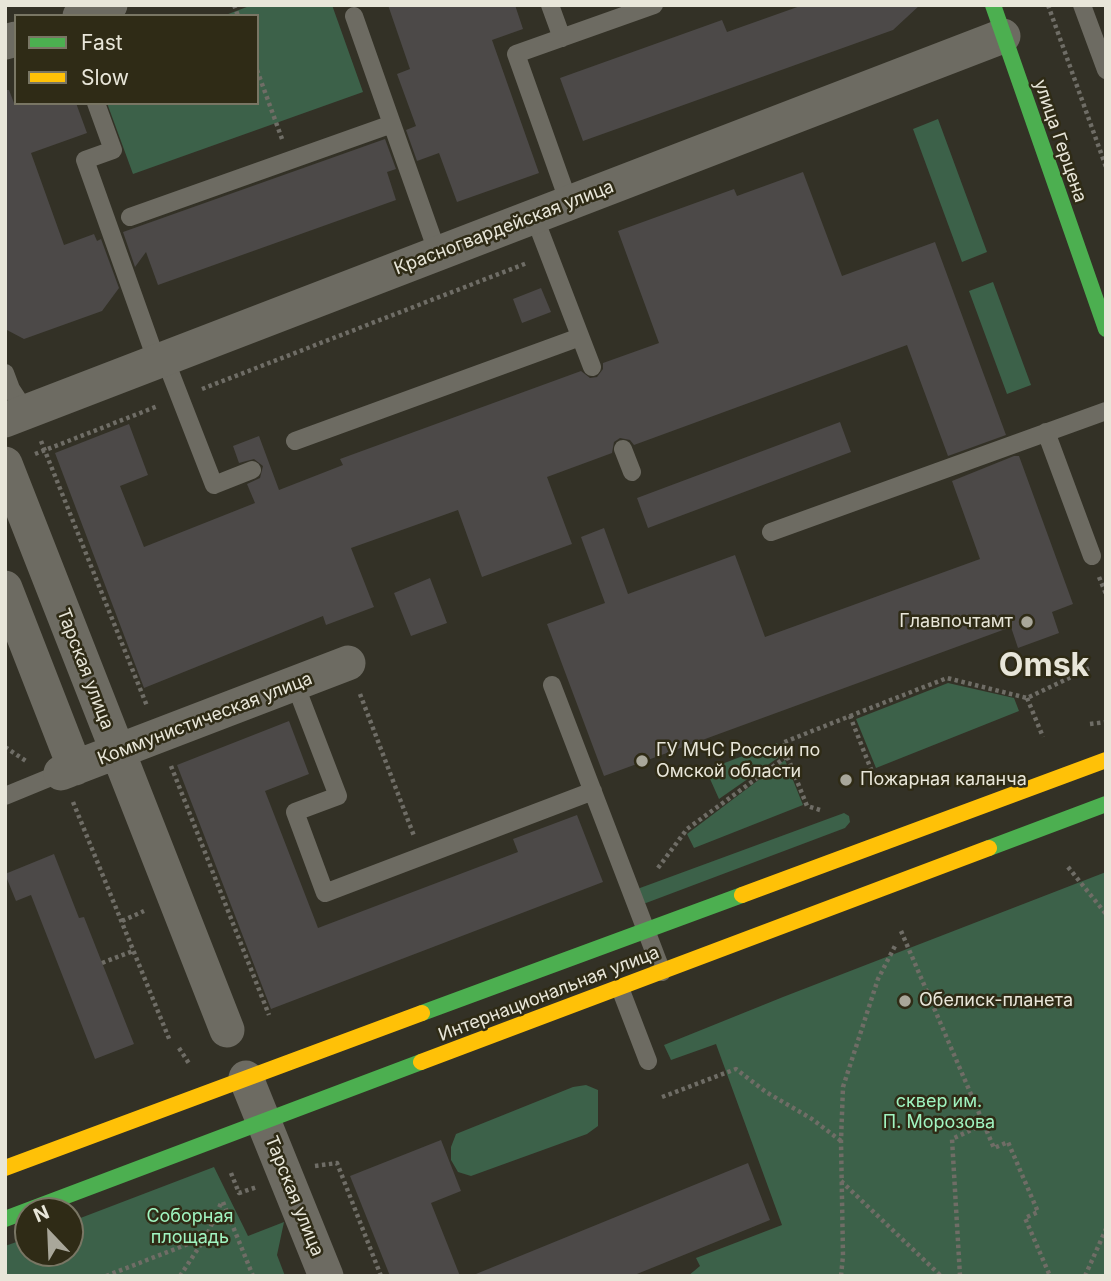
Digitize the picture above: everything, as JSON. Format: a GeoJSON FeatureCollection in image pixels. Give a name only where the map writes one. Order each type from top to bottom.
{"type":"FeatureCollection","features":[{"type":"Feature","properties":{"kind":"main road","name":"улица Герцена"},"geometry":{"type":"LineString","coordinates":[[998,21],[1106,329]]}},
{"type":"Feature","properties":{"kind":"main road","name":"Интернациональная улица"},"geometry":{"type":"LineString","coordinates":[[5,1168],[1106,760]]}},
{"type":"Feature","properties":{"kind":"main road","name":"Интернациональная улица"},"geometry":{"type":"LineString","coordinates":[[5,1219],[1106,804]]}},
{"type":"Feature","properties":{"kind":"street"},"geometry":{"type":"LineString","coordinates":[[85,14],[110,5]]}},
{"type":"Feature","properties":{"kind":"street","name":"Красногвардейская улица"},"geometry":{"type":"LineString","coordinates":[[15,416],[569,203],[998,21]]}},
{"type":"Feature","properties":{"kind":"street","name":"Тарская улица"},"geometry":{"type":"LineString","coordinates":[[5,465],[227,1030]]}},
{"type":"Feature","properties":{"kind":"street"},"geometry":{"type":"LineString","coordinates":[[5,588],[68,771]]}},
{"type":"Feature","properties":{"kind":"street","name":"Коммунистическая улица"},"geometry":{"type":"LineString","coordinates":[[68,771],[348,663]]}},
{"type":"Feature","properties":{"kind":"street","name":"Тарская улица"},"geometry":{"type":"LineString","coordinates":[[246,1077],[326,1276]]}},
{"type":"Feature","properties":{"kind":"lane"},"geometry":{"type":"LineString","coordinates":[[550,5],[562,38]]}},
{"type":"Feature","properties":{"kind":"lane"},"geometry":{"type":"LineString","coordinates":[[569,203],[516,54],[654,5]]}},
{"type":"Feature","properties":{"kind":"lane"},"geometry":{"type":"LineString","coordinates":[[1083,5],[1106,70]]}},
{"type":"Feature","properties":{"kind":"lane"},"geometry":{"type":"LineString","coordinates":[[354,16],[438,254]]}},
{"type":"Feature","properties":{"kind":"lane"},"geometry":{"type":"LineString","coordinates":[[97,105],[113,150],[85,160],[161,360],[180,397],[214,485],[253,470]]}},
{"type":"Feature","properties":{"kind":"lane"},"geometry":{"type":"LineString","coordinates":[[130,217],[391,124]]}},
{"type":"Feature","properties":{"kind":"lane"},"geometry":{"type":"LineString","coordinates":[[534,216],[592,367]]}},
{"type":"Feature","properties":{"kind":"lane"},"geometry":{"type":"LineString","coordinates":[[295,441],[580,337]]}},
{"type":"Feature","properties":{"kind":"lane"},"geometry":{"type":"LineString","coordinates":[[5,373],[11,389],[15,416]]}},
{"type":"Feature","properties":{"kind":"lane"},"geometry":{"type":"LineString","coordinates":[[771,532],[1106,411]]}},
{"type":"Feature","properties":{"kind":"lane"},"geometry":{"type":"LineString","coordinates":[[1046,432],[1092,556]]}},
{"type":"Feature","properties":{"kind":"lane"},"geometry":{"type":"LineString","coordinates":[[623,449],[632,472]]}},
{"type":"Feature","properties":{"kind":"lane"},"geometry":{"type":"LineString","coordinates":[[295,684],[338,796],[295,813],[326,893],[593,791]]}},
{"type":"Feature","properties":{"kind":"lane"},"geometry":{"type":"LineString","coordinates":[[552,685],[662,972]]}},
{"type":"Feature","properties":{"kind":"lane"},"geometry":{"type":"LineString","coordinates":[[5,796],[68,771]]}},
{"type":"Feature","properties":{"kind":"lane"},"geometry":{"type":"LineString","coordinates":[[620,988],[648,1061]]}},
{"type":"Feature","properties":{"kind":"path"},"geometry":{"type":"LineString","coordinates":[[1048,5],[1106,167]]}},
{"type":"Feature","properties":{"kind":"path"},"geometry":{"type":"LineString","coordinates":[[259,76],[289,160]]}},
{"type":"Feature","properties":{"kind":"path"},"geometry":{"type":"LineString","coordinates":[[5,465],[549,254]]}},
{"type":"Feature","properties":{"kind":"path"},"geometry":{"type":"LineString","coordinates":[[348,663],[422,856]]}},
{"type":"Feature","properties":{"kind":"path"},"geometry":{"type":"LineString","coordinates":[[820,810],[807,806],[782,743],[947,678],[1027,698],[1090,668]]}},
{"type":"Feature","properties":{"kind":"path"},"geometry":{"type":"LineString","coordinates":[[1027,698],[1043,737]]}},
{"type":"Feature","properties":{"kind":"path"},"geometry":{"type":"LineString","coordinates":[[850,716],[877,788],[869,791]]}},
{"type":"Feature","properties":{"kind":"path"},"geometry":{"type":"LineString","coordinates":[[1090,724],[1106,722]]}},
{"type":"Feature","properties":{"kind":"path"},"geometry":{"type":"LineString","coordinates":[[657,868],[687,829],[786,757]]}},
{"type":"Feature","properties":{"kind":"path"},"geometry":{"type":"LineString","coordinates":[[68,771],[133,951],[170,1041]]}},
{"type":"Feature","properties":{"kind":"path"},"geometry":{"type":"LineString","coordinates":[[1068,867],[1106,914]]}},
{"type":"Feature","properties":{"kind":"path"},"geometry":{"type":"LineString","coordinates":[[901,931],[994,1148],[1008,1142],[1038,1212],[1025,1218],[1049,1276]]}},
{"type":"Feature","properties":{"kind":"path"},"geometry":{"type":"LineString","coordinates":[[841,1276],[843,1087],[878,979],[895,946]]}},
{"type":"Feature","properties":{"kind":"path"},"geometry":{"type":"LineString","coordinates":[[102,963],[133,951]]}},
{"type":"Feature","properties":{"kind":"path"},"geometry":{"type":"LineString","coordinates":[[179,1048],[191,1067]]}},
{"type":"Feature","properties":{"kind":"path"},"geometry":{"type":"LineString","coordinates":[[662,1097],[736,1069],[841,1141]]}},
{"type":"Feature","properties":{"kind":"path"},"geometry":{"type":"LineString","coordinates":[[960,1276],[952,1139],[984,1124]]}},
{"type":"Feature","properties":{"kind":"path"},"geometry":{"type":"LineString","coordinates":[[310,1167],[337,1163],[381,1276]]}},
{"type":"Feature","properties":{"kind":"path"},"geometry":{"type":"LineString","coordinates":[[231,1173],[239,1193]]}},
{"type":"Feature","properties":{"kind":"path"},"geometry":{"type":"LineString","coordinates":[[841,1181],[941,1276]]}},
{"type":"Feature","properties":{"kind":"path"},"geometry":{"type":"LineString","coordinates":[[180,1276],[206,1237],[222,1201],[253,1276]]}},
{"type":"Feature","properties":{"kind":"path"},"geometry":{"type":"LineString","coordinates":[[1085,1276],[1106,1229]]}},
{"type":"Feature","properties":{"kind":"path"},"geometry":{"type":"LineString","coordinates":[[106,1276],[206,1237]]}},
{"type":"Feature","properties":{"kind":"green space"},"geometry":{"type":"Polygon","coordinates":[[[252,5],[332,5],[363,92],[133,174],[108,105],[259,105],[259,14],[228,14],[252,5]]]}},
{"type":"Feature","properties":{"kind":"green space"},"geometry":{"type":"Polygon","coordinates":[[[938,119],[987,252],[962,262],[913,129],[938,119]]]}},
{"type":"Feature","properties":{"kind":"green space"},"geometry":{"type":"Polygon","coordinates":[[[993,282],[1031,385],[1007,394],[969,291],[993,282]]]}},
{"type":"Feature","properties":{"kind":"green space"},"geometry":{"type":"Polygon","coordinates":[[[948,683],[1014,698],[1019,711],[876,768],[856,719],[948,683]]]}},
{"type":"Feature","properties":{"kind":"green space"},"geometry":{"type":"Polygon","coordinates":[[[777,743],[782,755],[719,799],[706,770],[777,743]]]}},
{"type":"Feature","properties":{"kind":"green space"},"geometry":{"type":"Polygon","coordinates":[[[785,760],[803,805],[694,848],[687,834],[785,760]]]}},
{"type":"Feature","properties":{"kind":"green space"},"geometry":{"type":"Polygon","coordinates":[[[844,813],[849,816],[850,822],[845,828],[646,903],[640,902],[636,892],[640,888],[844,813]]]}},
{"type":"Feature","properties":{"kind":"green space","name":"сквер им. П. Морозова"},"geometry":{"type":"Polygon","coordinates":[[[1106,872],[1106,1276],[688,1276],[700,1266],[696,1258],[782,1225],[716,1044],[671,1060],[664,1045],[1106,872]]]}},
{"type":"Feature","properties":{"kind":"green space"},"geometry":{"type":"Polygon","coordinates":[[[586,1085],[598,1090],[598,1126],[587,1134],[471,1176],[458,1172],[451,1160],[451,1147],[456,1134],[573,1087],[586,1085]]]}},
{"type":"Feature","properties":{"kind":"green space","name":"Соборная площадь"},"geometry":{"type":"Polygon","coordinates":[[[214,1167],[248,1236],[284,1222],[277,1255],[285,1276],[5,1276],[5,1246],[14,1243],[14,1267],[84,1267],[84,1217],[214,1167]]]}},
{"type":"Feature","properties":{"kind":"building"},"geometry":{"type":"Polygon","coordinates":[[[388,5],[515,5],[523,29],[492,40],[539,173],[457,202],[439,153],[417,161],[406,130],[416,126],[397,74],[410,69],[388,5]]]}},
{"type":"Feature","properties":{"kind":"building"},"geometry":{"type":"Polygon","coordinates":[[[803,5],[920,5],[893,30],[583,141],[560,78],[722,20],[727,32],[803,5]]]}},
{"type":"Feature","properties":{"kind":"building"},"geometry":{"type":"Polygon","coordinates":[[[5,90],[9,90],[14,105],[77,105],[87,133],[31,153],[64,245],[94,234],[97,241],[101,239],[119,288],[102,311],[24,339],[5,329],[5,90]]]}},
{"type":"Feature","properties":{"kind":"building"},"geometry":{"type":"Polygon","coordinates":[[[385,139],[396,169],[387,172],[396,200],[158,285],[146,252],[135,267],[123,232],[385,139]]]}},
{"type":"Feature","properties":{"kind":"building"},"geometry":{"type":"Polygon","coordinates":[[[803,172],[842,276],[935,242],[1006,435],[948,456],[907,345],[634,445],[630,440],[620,438],[614,442],[612,453],[547,477],[572,544],[482,577],[458,510],[351,548],[374,607],[326,625],[323,616],[144,688],[55,453],[129,424],[148,475],[120,486],[144,547],[255,503],[247,484],[260,478],[263,466],[254,459],[239,463],[233,446],[259,436],[279,490],[343,465],[340,459],[581,371],[590,378],[597,377],[603,369],[603,363],[659,343],[618,231],[734,189],[737,196],[803,172]]]}},
{"type":"Feature","properties":{"kind":"building"},"geometry":{"type":"Polygon","coordinates":[[[541,288],[551,312],[522,323],[513,299],[541,288]]]}},
{"type":"Feature","properties":{"kind":"building"},"geometry":{"type":"Polygon","coordinates":[[[840,422],[851,452],[648,528],[637,498],[840,422]]]}},
{"type":"Feature","properties":{"kind":"building"},"geometry":{"type":"Polygon","coordinates":[[[1019,456],[1073,604],[1052,612],[1059,633],[1018,648],[1011,627],[604,776],[547,624],[605,603],[581,537],[604,528],[628,594],[735,555],[765,637],[980,559],[952,481],[1019,456]]]}},
{"type":"Feature","properties":{"kind":"building"},"geometry":{"type":"Polygon","coordinates":[[[430,578],[447,623],[411,636],[394,593],[430,578]]]}},
{"type":"Feature","properties":{"kind":"building"},"geometry":{"type":"Polygon","coordinates":[[[289,721],[309,774],[265,791],[318,928],[518,852],[513,839],[577,815],[603,882],[271,1009],[177,765],[289,721]]]}},
{"type":"Feature","properties":{"kind":"building"},"geometry":{"type":"Polygon","coordinates":[[[54,854],[79,918],[84,917],[134,1044],[95,1059],[31,895],[16,901],[5,874],[54,854]]]}},
{"type":"Feature","properties":{"kind":"building"},"geometry":{"type":"Polygon","coordinates":[[[441,1140],[461,1191],[431,1203],[460,1276],[390,1276],[350,1176],[441,1140]]]}},
{"type":"Feature","properties":{"kind":"building"},"geometry":{"type":"Polygon","coordinates":[[[748,1163],[770,1220],[632,1276],[471,1276],[748,1163]]]}},
{"type":"Feature","properties":{"kind":"traffic: fast"},"geometry":{"type":"LineString","coordinates":[[993,5],[1106,329]]}},
{"type":"Feature","properties":{"kind":"traffic: fast"},"geometry":{"type":"LineString","coordinates":[[989,848],[1106,804]]}},
{"type":"Feature","properties":{"kind":"traffic: fast"},"geometry":{"type":"LineString","coordinates":[[422,1013],[742,895]]}},
{"type":"Feature","properties":{"kind":"traffic: fast"},"geometry":{"type":"LineString","coordinates":[[5,1219],[421,1062]]}},
{"type":"Feature","properties":{"kind":"traffic: slow"},"geometry":{"type":"LineString","coordinates":[[742,895],[1106,760]]}},
{"type":"Feature","properties":{"kind":"traffic: slow"},"geometry":{"type":"LineString","coordinates":[[421,1062],[989,848]]}},
{"type":"Feature","properties":{"kind":"traffic: slow"},"geometry":{"type":"LineString","coordinates":[[5,1168],[422,1013]]}},
{"type":"Feature","properties":{"kind":"place","name":"Главпочтамт"},"geometry":{"type":"Point","coordinates":[1027,622]}},
{"type":"Feature","properties":{"kind":"place","name":"ГУ МЧС России по Омской области"},"geometry":{"type":"Point","coordinates":[642,761]}},
{"type":"Feature","properties":{"kind":"place","name":"Пожарная каланча"},"geometry":{"type":"Point","coordinates":[846,780]}},
{"type":"Feature","properties":{"kind":"place","name":"Обелиск-планета"},"geometry":{"type":"Point","coordinates":[905,1001]}},
{"type":"Feature","properties":{"kind":"district","name":"Omsk"},"geometry":{"type":"Point","coordinates":[1044,666]}}]}
